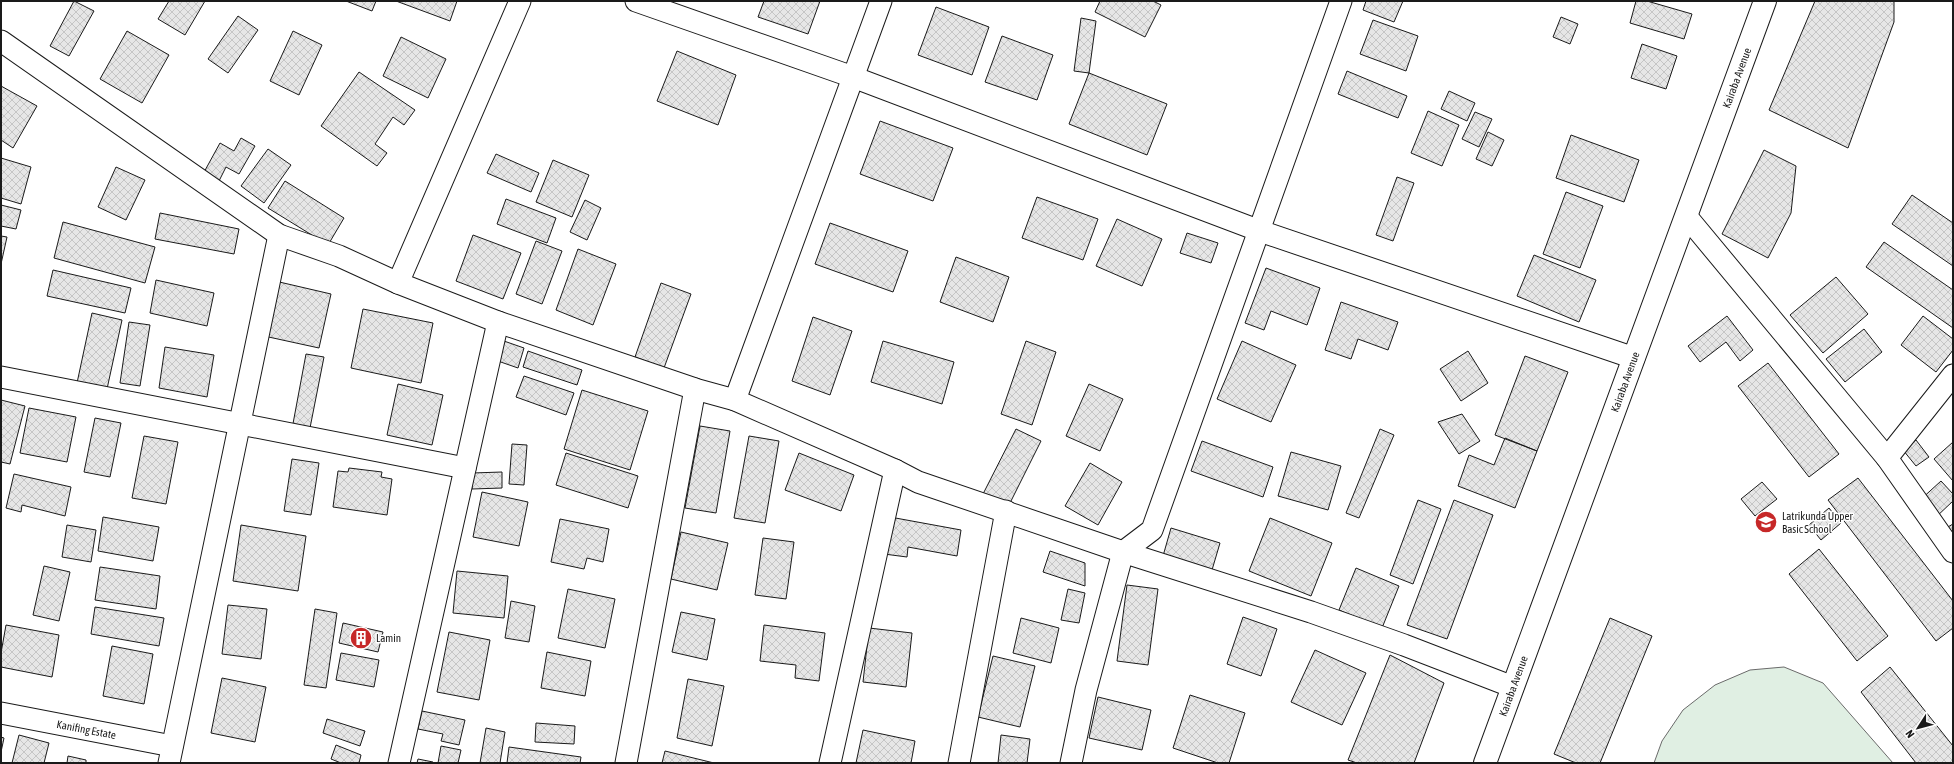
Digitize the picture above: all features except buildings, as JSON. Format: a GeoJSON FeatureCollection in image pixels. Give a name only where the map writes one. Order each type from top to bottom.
{"type":"FeatureCollection","features":[{"type":"Feature","properties":{"kind":"street"},"geometry":{"type":"LineString","coordinates":[[398,283],[520,1]]}},
{"type":"Feature","properties":{"kind":"street"},"geometry":{"type":"LineString","coordinates":[[636,1],[853,78],[1260,231],[1634,358]]}},
{"type":"Feature","properties":{"kind":"street"},"geometry":{"type":"LineString","coordinates":[[736,400],[881,1]]}},
{"type":"Feature","properties":{"kind":"street"},"geometry":{"type":"LineString","coordinates":[[1071,763],[1086,690],[1123,552],[1152,530],[1341,1]]}},
{"type":"Feature","properties":{"kind":"street","name":"Kairaba Avenue"},"geometry":{"type":"LineString","coordinates":[[1485,763],[1765,1]]}},
{"type":"Feature","properties":{"kind":"street"},"geometry":{"type":"LineString","coordinates":[[1,41],[279,235],[339,256],[398,283],[498,322],[694,389],[736,400],[895,470],[918,482],[1123,552],[1311,612],[1404,645],[1513,687]]}},
{"type":"Feature","properties":{"kind":"street"},"geometry":{"type":"LineString","coordinates":[[1686,217],[1888,458],[1953,552]]}},
{"type":"Feature","properties":{"kind":"street"},"geometry":{"type":"LineString","coordinates":[[171,755],[279,235]]}},
{"type":"Feature","properties":{"kind":"street"},"geometry":{"type":"LineString","coordinates":[[399,763],[498,322]]}},
{"type":"Feature","properties":{"kind":"street"},"geometry":{"type":"LineString","coordinates":[[1888,458],[1953,375]]}},
{"type":"Feature","properties":{"kind":"street"},"geometry":{"type":"LineString","coordinates":[[1,377],[465,468]]}},
{"type":"Feature","properties":{"kind":"street"},"geometry":{"type":"LineString","coordinates":[[626,763],[694,389]]}},
{"type":"Feature","properties":{"kind":"street"},"geometry":{"type":"LineString","coordinates":[[830,763],[895,470]]}},
{"type":"Feature","properties":{"kind":"street"},"geometry":{"type":"LineString","coordinates":[[959,763],[1006,512]]}},
{"type":"Feature","properties":{"kind":"street","name":"Kanifing Estate"},"geometry":{"type":"LineString","coordinates":[[1,713],[171,755]]}},
{"type":"Feature","properties":{"kind":"green space"},"geometry":{"type":"Polygon","coordinates":[[[1784,667],[1823,683],[1893,763],[1654,763],[1662,741],[1683,710],[1715,685],[1750,670],[1784,667]]]}},
{"type":"Feature","properties":{"kind":"place","name":"Latrikunda Upper Basic School"},"geometry":{"type":"Point","coordinates":[1766,522]}},
{"type":"Feature","properties":{"kind":"place","name":"Lamin"},"geometry":{"type":"Point","coordinates":[361,638]}}]}
